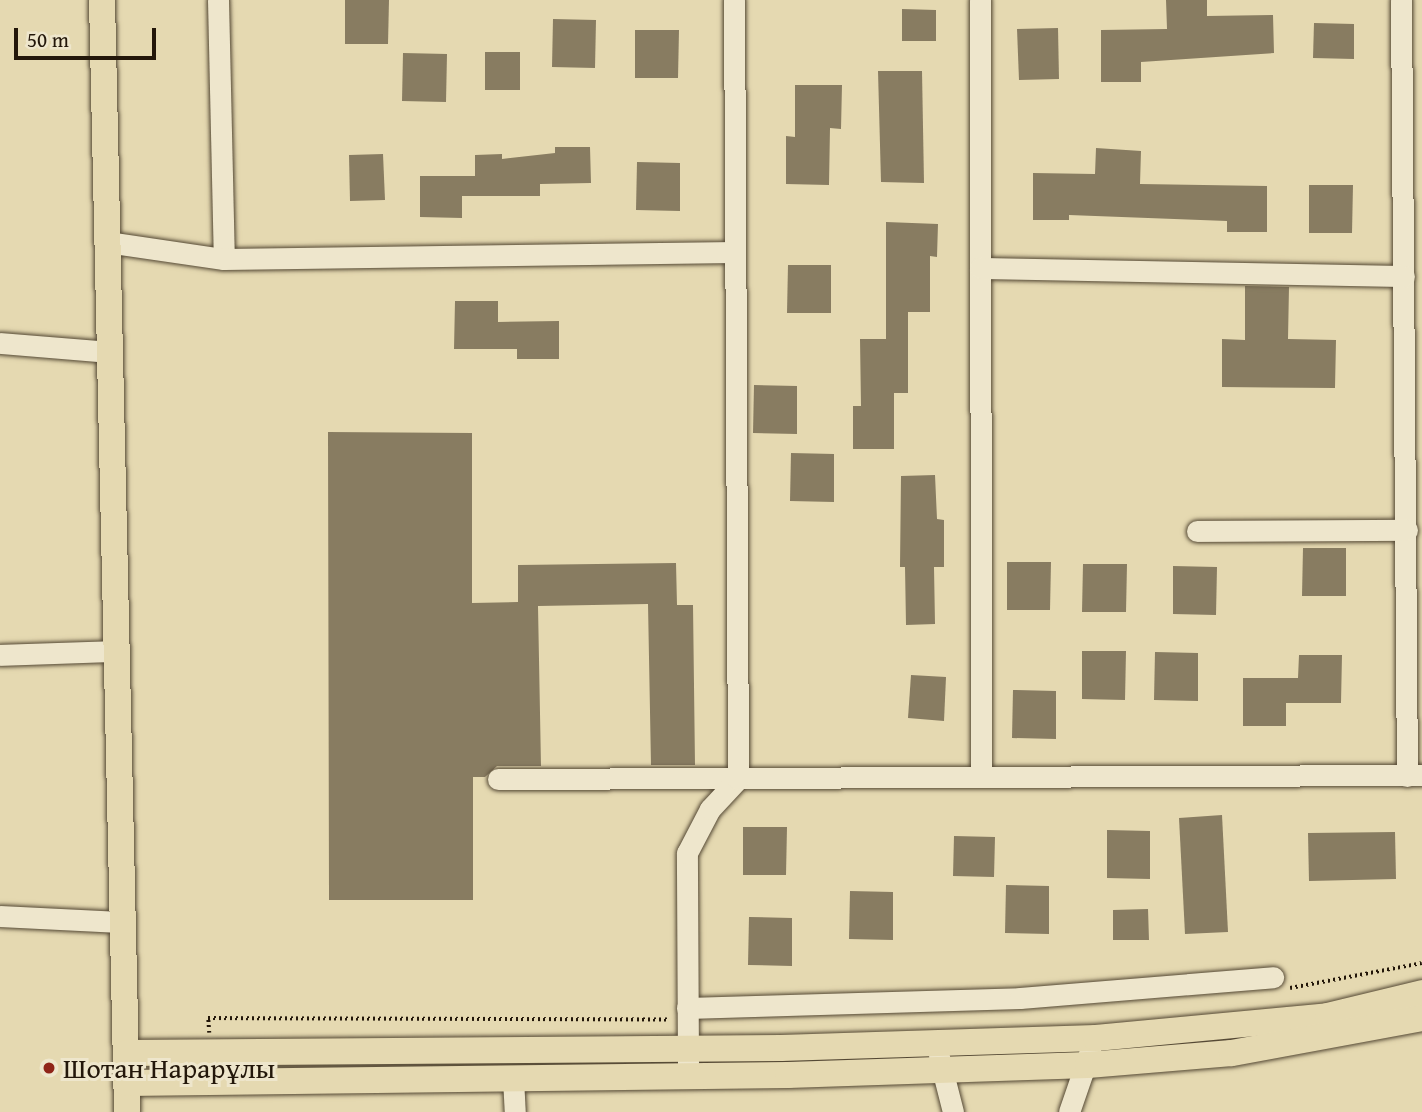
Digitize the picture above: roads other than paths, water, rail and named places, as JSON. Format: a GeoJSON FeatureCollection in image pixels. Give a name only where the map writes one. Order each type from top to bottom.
{"type":"FeatureCollection","features":[{"type":"Feature","properties":{"kind":"main road"},"geometry":{"type":"LineString","coordinates":[[102,0],[120,922],[127,1053],[127,1112]]}},
{"type":"Feature","properties":{"kind":"main road"},"geometry":{"type":"LineString","coordinates":[[127,1053],[688,1049],[1093,1038],[1328,1016],[1422,993]]}},
{"type":"Feature","properties":{"kind":"main road"},"geometry":{"type":"LineString","coordinates":[[127,1083],[688,1076],[1088,1065],[1232,1054],[1422,1018]]}},
{"type":"Feature","properties":{"kind":"street"},"geometry":{"type":"LineString","coordinates":[[218,0],[223,259]]}},
{"type":"Feature","properties":{"kind":"street"},"geometry":{"type":"LineString","coordinates":[[688,1076],[687,853],[710,809],[738,779],[734,0]]}},
{"type":"Feature","properties":{"kind":"street"},"geometry":{"type":"LineString","coordinates":[[980,0],[981,775]]}},
{"type":"Feature","properties":{"kind":"street"},"geometry":{"type":"LineString","coordinates":[[498,779],[981,775],[1415,776],[1401,0]]}},
{"type":"Feature","properties":{"kind":"street"},"geometry":{"type":"LineString","coordinates":[[107,242],[223,259],[735,252]]}},
{"type":"Feature","properties":{"kind":"street"},"geometry":{"type":"LineString","coordinates":[[980,268],[1404,276]]}},
{"type":"Feature","properties":{"kind":"street"},"geometry":{"type":"LineString","coordinates":[[0,343],[109,352]]}},
{"type":"Feature","properties":{"kind":"street"},"geometry":{"type":"LineString","coordinates":[[1197,531],[1412,538]]}},
{"type":"Feature","properties":{"kind":"street"},"geometry":{"type":"LineString","coordinates":[[0,654],[115,651]]}},
{"type":"Feature","properties":{"kind":"street"},"geometry":{"type":"LineString","coordinates":[[0,916],[120,922]]}},
{"type":"Feature","properties":{"kind":"street"},"geometry":{"type":"LineString","coordinates":[[687,1008],[1020,998],[1273,977]]}},
{"type":"Feature","properties":{"kind":"street"},"geometry":{"type":"LineString","coordinates":[[1069,1112],[1088,1065],[1093,1038]]}},
{"type":"Feature","properties":{"kind":"street"},"geometry":{"type":"LineString","coordinates":[[938,1043],[940,1070],[953,1112]]}},
{"type":"Feature","properties":{"kind":"street"},"geometry":{"type":"LineString","coordinates":[[513,1078],[514,1112]]}},
{"type":"Feature","properties":{"kind":"place","name":"Шотан Нарарұлы"},"geometry":{"type":"Point","coordinates":[49,1068]}}]}
